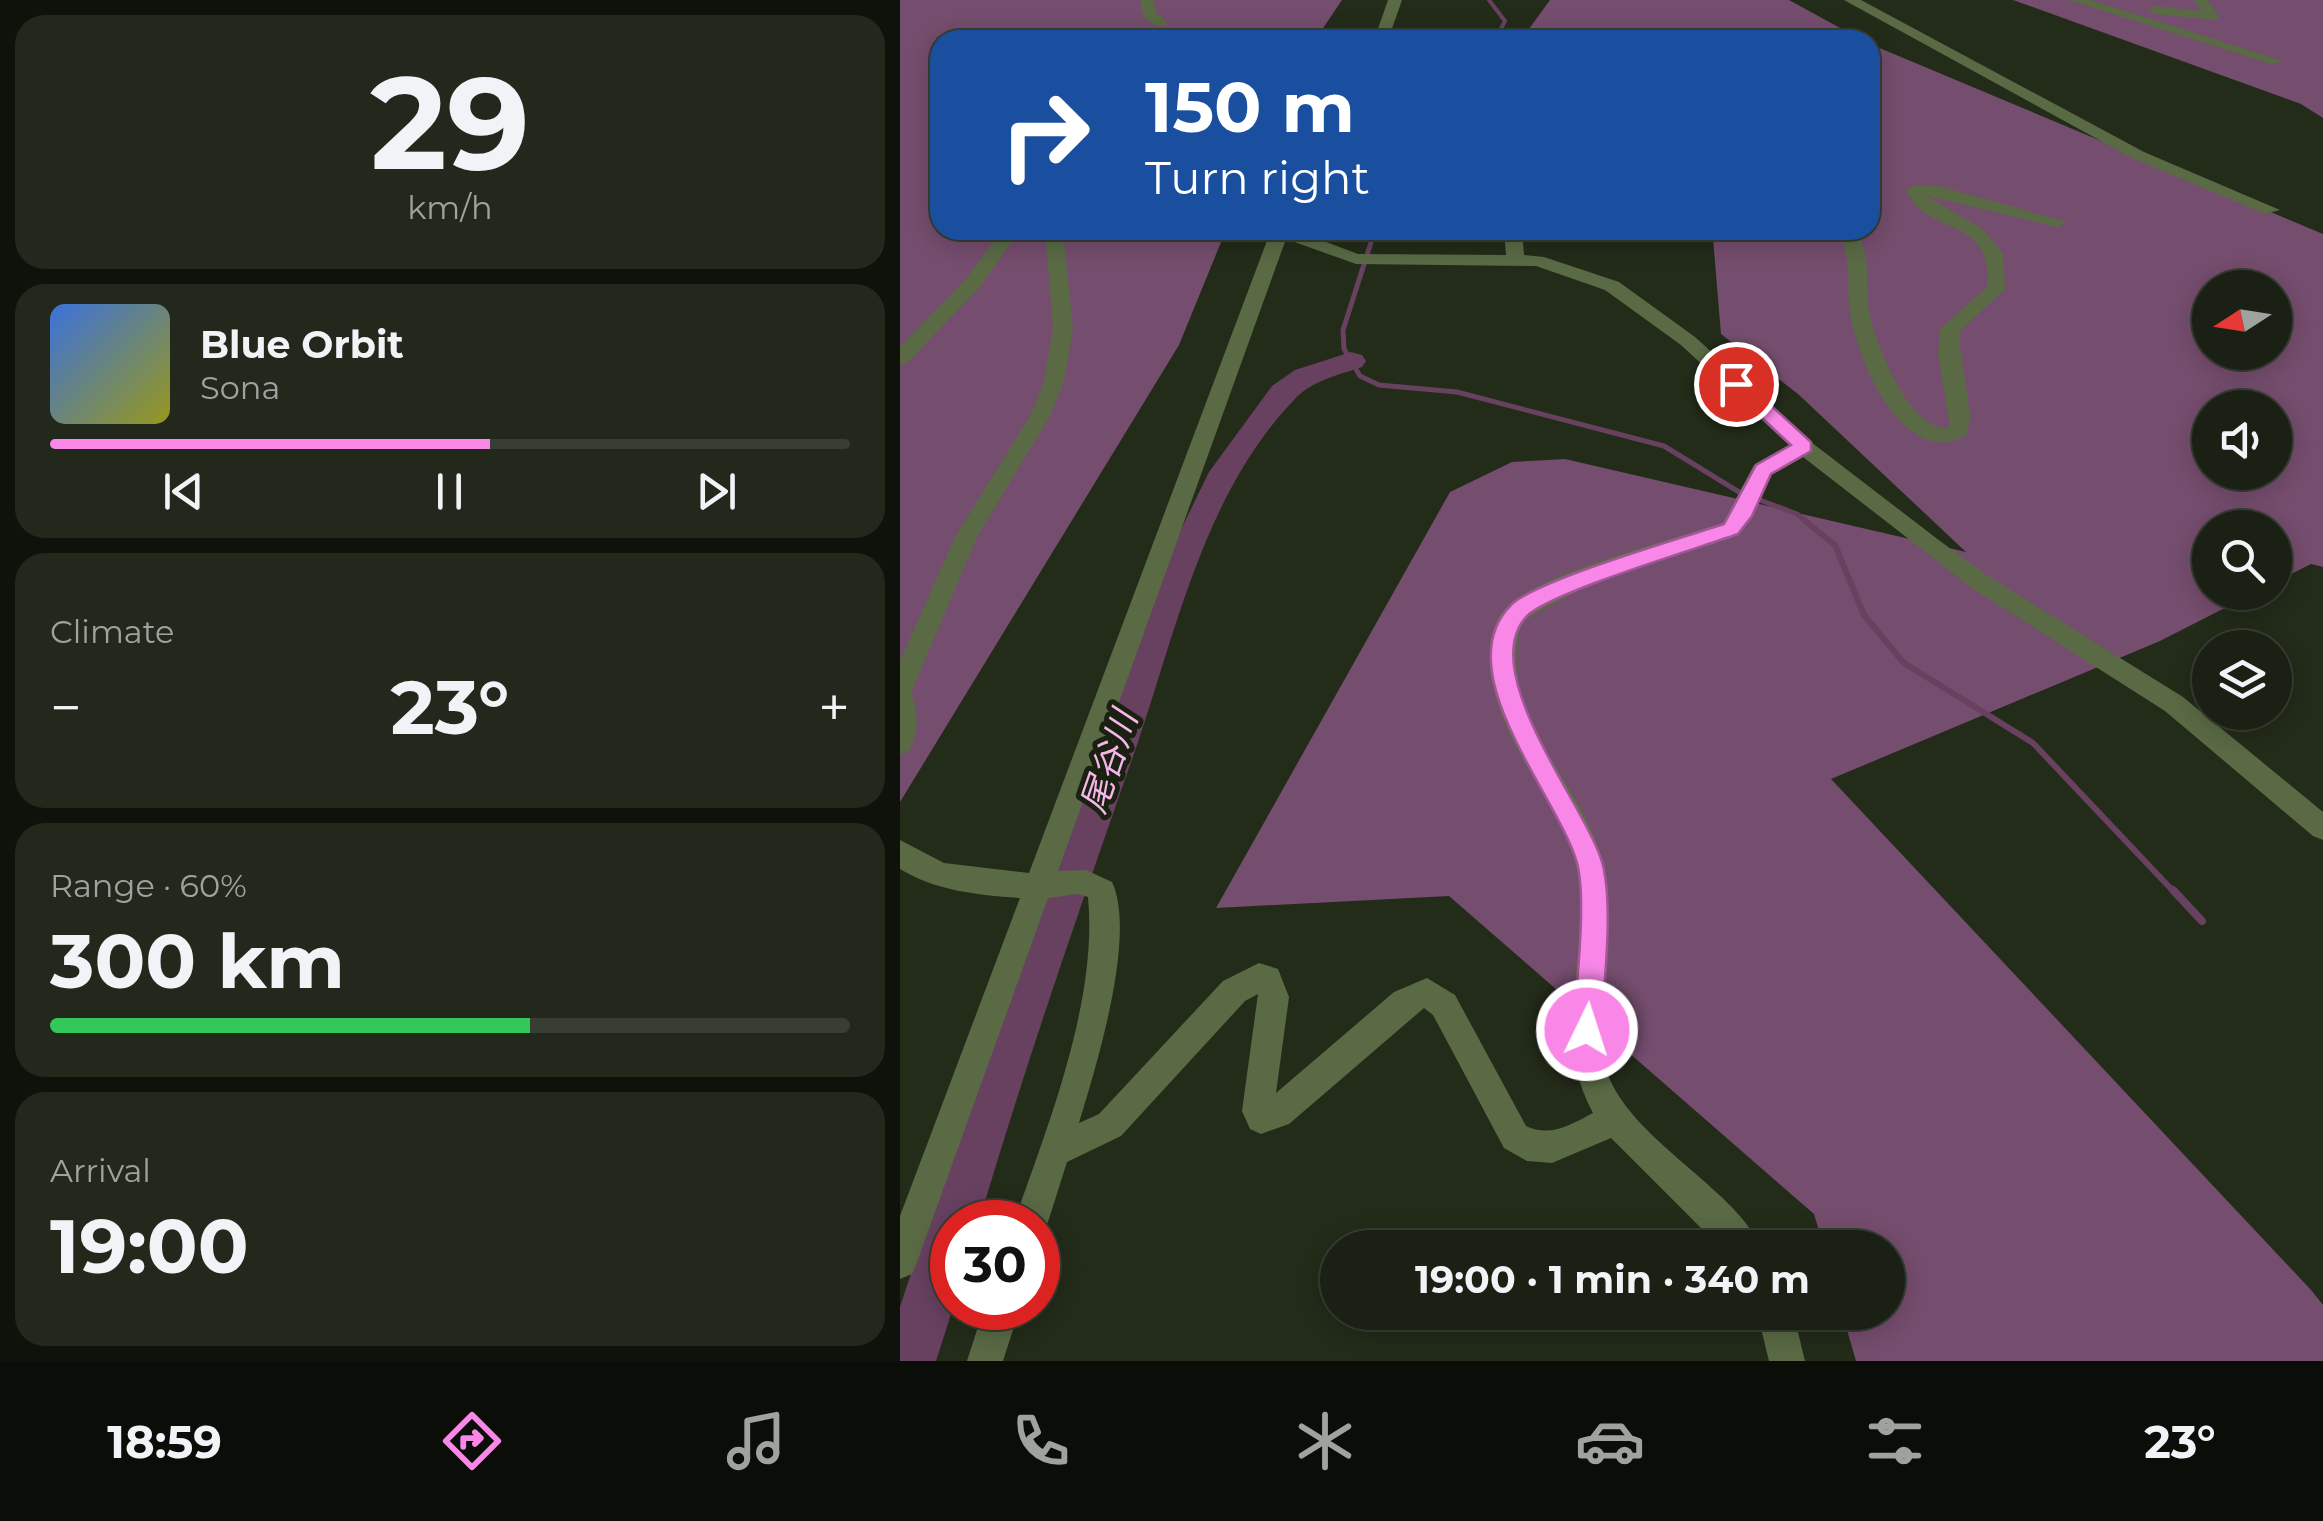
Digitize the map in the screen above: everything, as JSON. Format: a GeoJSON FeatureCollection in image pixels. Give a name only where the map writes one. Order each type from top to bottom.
{"type":"FeatureCollection","features":[{"type":"Feature","properties":{"kind":"street"},"geometry":{"type":"LineString","coordinates":[[1147,0],[1148,14],[1161,24]]}},
{"type":"Feature","properties":{"kind":"street"},"geometry":{"type":"LineString","coordinates":[[1384,30],[1395,0]]}},
{"type":"Feature","properties":{"kind":"street"},"geometry":{"type":"LineString","coordinates":[[1851,0],[2138,155],[2271,210]]}},
{"type":"Feature","properties":{"kind":"street"},"geometry":{"type":"LineString","coordinates":[[2076,0],[2276,61]]}},
{"type":"Feature","properties":{"kind":"street"},"geometry":{"type":"LineString","coordinates":[[2123,0],[2186,17],[2212,17],[2201,0]]}},
{"type":"Feature","properties":{"kind":"street"},"geometry":{"type":"LineString","coordinates":[[1851,240],[1858,250],[1858,303],[1877,361],[1908,418],[1928,434],[1940,436],[1958,432],[1960,425],[1948,354],[1950,329],[1996,288],[1996,250],[1988,238],[1920,202],[1915,190],[1939,191],[2058,222]]}},
{"type":"Feature","properties":{"kind":"street"},"geometry":{"type":"LineString","coordinates":[[900,359],[972,284],[1004,240]]}},
{"type":"Feature","properties":{"kind":"street"},"geometry":{"type":"LineString","coordinates":[[900,744],[905,712],[900,694],[966,537],[1040,416],[1054,382],[1063,328],[1055,240]]}},
{"type":"Feature","properties":{"kind":"street"},"geometry":{"type":"LineString","coordinates":[[900,1262],[1276,240]]}},
{"type":"Feature","properties":{"kind":"street"},"geometry":{"type":"LineString","coordinates":[[1308,240],[1368,261],[1516,259],[1572,269],[1632,299],[1701,352],[1804,446],[1980,582],[2174,704],[2323,828]]}},
{"type":"Feature","properties":{"kind":"street"},"geometry":{"type":"LineString","coordinates":[[1513,240],[1516,259]]}},
{"type":"Feature","properties":{"kind":"street"},"geometry":{"type":"LineString","coordinates":[[1726,1230],[1616,1118],[1592,1078],[1588,1055],[1593,950],[1590,863],[1517,722],[1505,670],[1504,630],[1520,609],[1563,588],[1731,529],[1742,516],[1762,470],[1804,446]]}},
{"type":"Feature","properties":{"kind":"street"},"geometry":{"type":"LineString","coordinates":[[900,852],[924,870],[1038,886],[1078,880],[1093,883],[1102,891],[1106,906],[1082,1055],[1038,1200]]}},
{"type":"Feature","properties":{"kind":"street"},"geometry":{"type":"LineString","coordinates":[[1055,1151],[1110,1124],[1234,991],[1259,976],[1268,979],[1274,997],[1258,1112],[1262,1118],[1278,1113],[1405,1002],[1427,992],[1444,1004],[1515,1137],[1525,1146],[1542,1150],[1558,1146],[1616,1118]]}},
{"type":"Feature","properties":{"kind":"street"},"geometry":{"type":"LineString","coordinates":[[986,1361],[995,1330]]}},
{"type":"Feature","properties":{"kind":"street"},"geometry":{"type":"LineString","coordinates":[[1779,1330],[1787,1361]]}},
{"type":"Feature","properties":{"kind":"shaded area"},"geometry":{"type":"Polygon","coordinates":[[[900,0],[1342,0],[1322,30],[930,30],[930,240],[1222,240],[1179,345],[900,802],[900,0]]]}},
{"type":"Feature","properties":{"kind":"shaded area"},"geometry":{"type":"Polygon","coordinates":[[[1550,0],[1789,0],[1844,30],[1528,30],[1550,0]]]}},
{"type":"Feature","properties":{"kind":"shaded area"},"geometry":{"type":"Polygon","coordinates":[[[2013,0],[2323,0],[2323,118],[2301,104],[2013,0]]]}},
{"type":"Feature","properties":{"kind":"shaded area"},"geometry":{"type":"Polygon","coordinates":[[[1880,48],[2323,234],[2323,567],[2311,564],[2292,574],[2292,510],[2192,510],[2192,610],[2221,610],[2160,641],[1831,779],[2312,1291],[2323,1305],[2323,1361],[1856,1361],[1847,1330],[1905,1330],[1905,1230],[1819,1230],[1814,1214],[1449,896],[1216,908],[1450,492],[1512,462],[1565,459],[1966,552],[1798,394],[1721,334],[1713,240],[1880,240],[1880,48]]]}},
{"type":"Feature","properties":{"kind":"waterway"},"geometry":{"type":"LineString","coordinates":[[1489,0],[1505,21],[1500,30]]}},
{"type":"Feature","properties":{"kind":"waterway"},"geometry":{"type":"LineString","coordinates":[[1372,240],[1343,330],[1344,349],[1360,376],[1379,385],[1457,392],[1664,446],[1739,492],[1797,514],[1808,523]]}},
{"type":"Feature","properties":{"kind":"waterway","name":"尾谷川"},"geometry":{"type":"LineString","coordinates":[[961,1200],[1031,984],[1164,608],[1202,516],[1225,472],[1283,393],[1306,377],[1351,361]]}},
{"type":"Feature","properties":{"kind":"waterway"},"geometry":{"type":"LineString","coordinates":[[1805,521],[1835,545],[1864,615],[1904,663],[2033,743],[2175,893]]}},
{"type":"Feature","properties":{"kind":"waterway"},"geometry":{"type":"LineString","coordinates":[[2173,890],[2202,921]]}},
{"type":"Feature","properties":{"kind":"waterway","name":"尾谷川"},"geometry":{"type":"LineString","coordinates":[[909,1361],[930,1296]]}},
{"type":"Feature","properties":{"kind":"route"},"geometry":{"type":"LineString","coordinates":[[1587,1030],[1593,950],[1590,863],[1580,837],[1541,774],[1517,722],[1505,670],[1504,630],[1520,609],[1555,591],[1731,529],[1742,516],[1752,485],[1762,470],[1804,446],[1736,384]]}}]}
